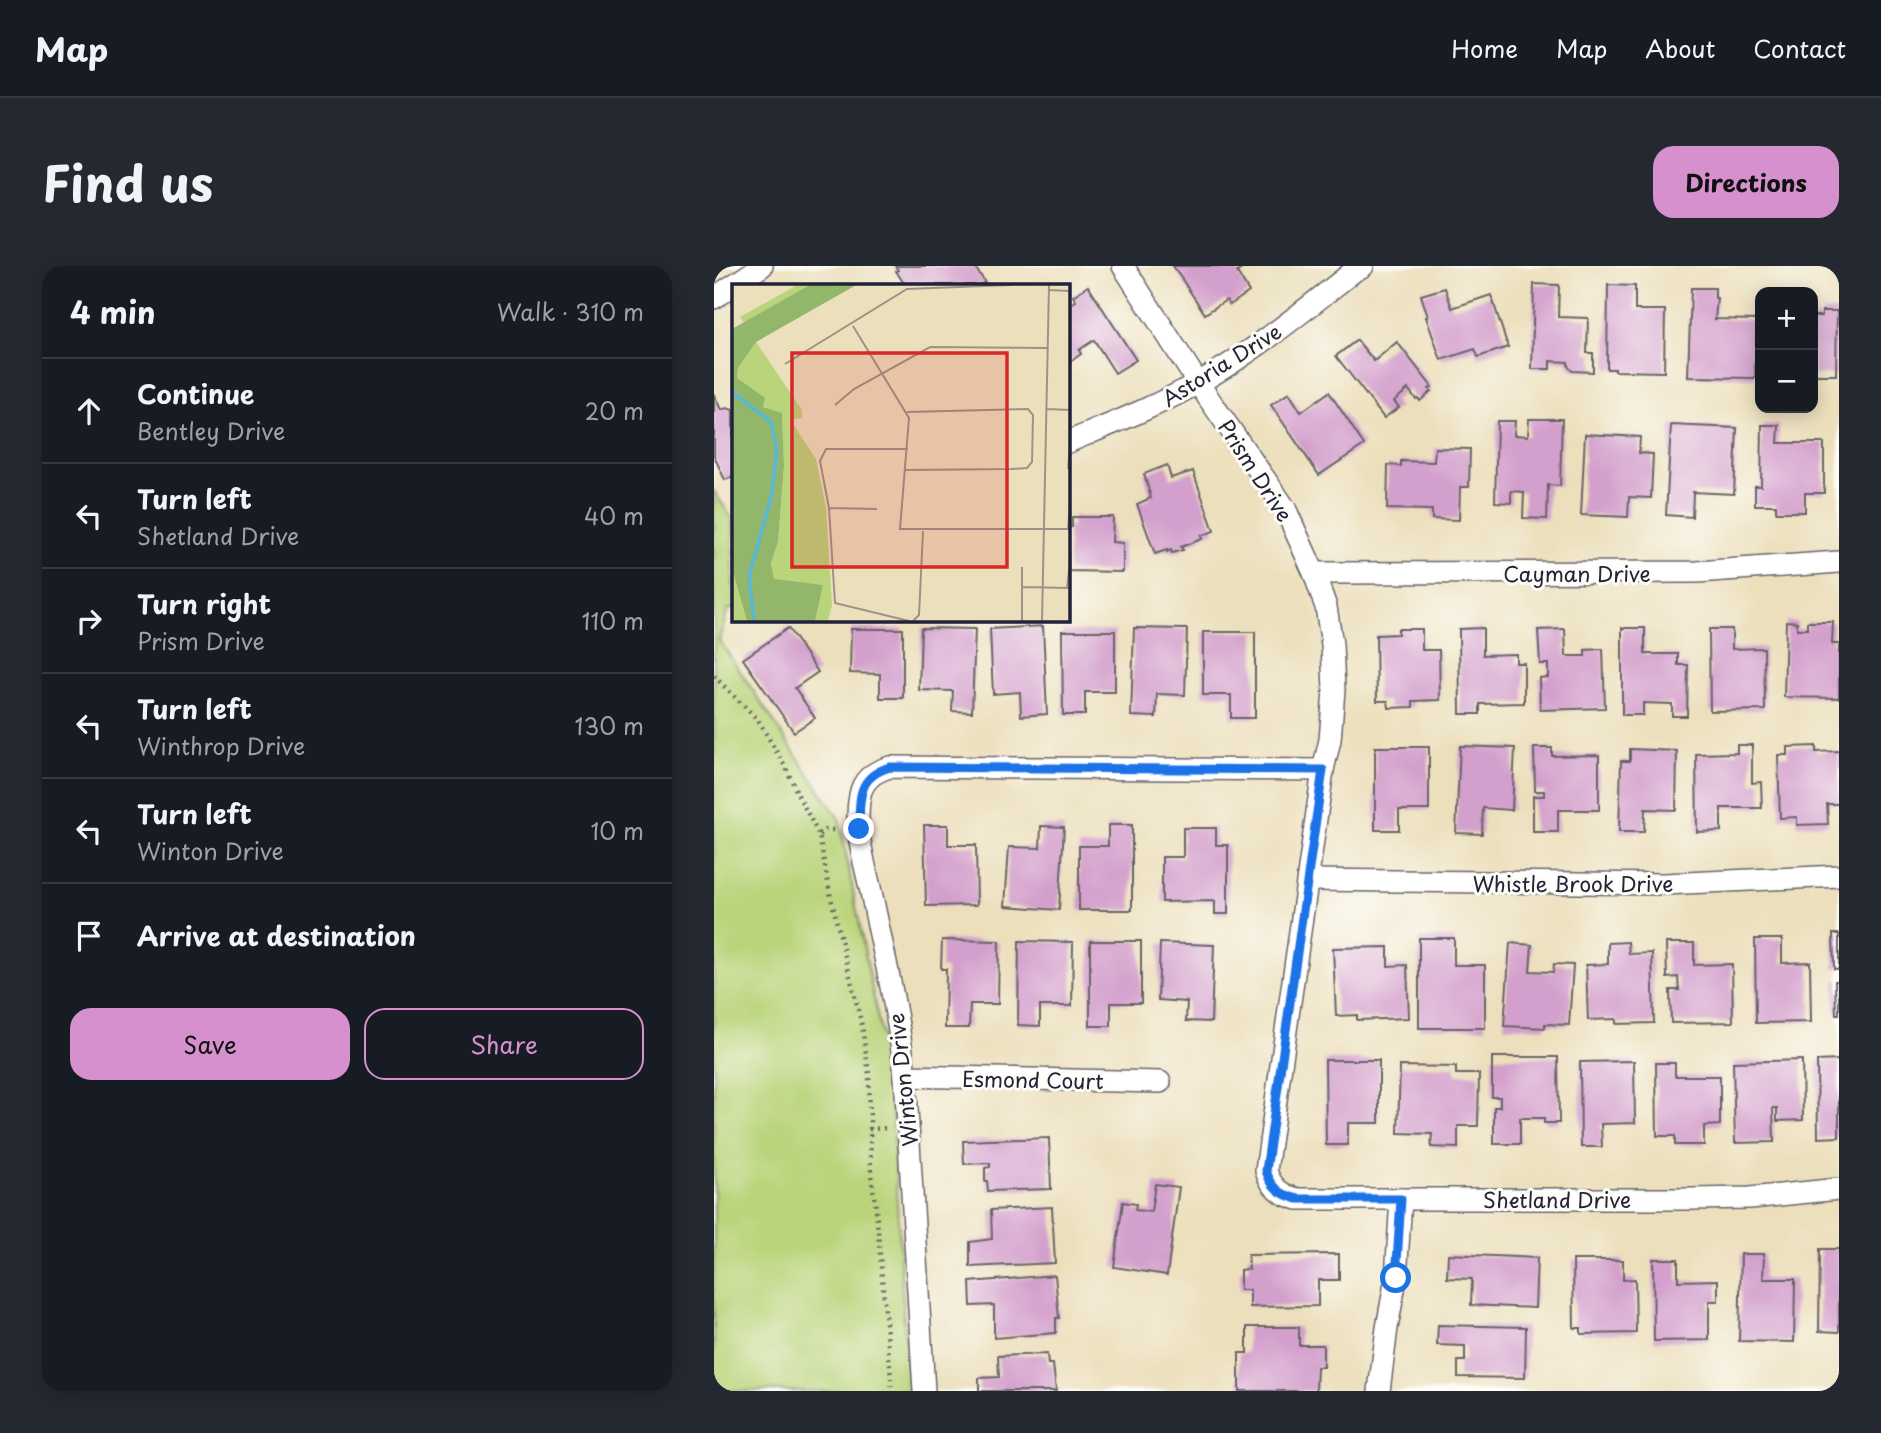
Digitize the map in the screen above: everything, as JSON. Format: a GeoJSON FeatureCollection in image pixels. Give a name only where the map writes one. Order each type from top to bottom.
{"type":"FeatureCollection","features":[{"type":"Feature","properties":{"kind":"street"},"geometry":{"type":"LineString","coordinates":[[735,284],[762,266]]}},
{"type":"Feature","properties":{"kind":"street","name":"Prism Drive"},"geometry":{"type":"LineString","coordinates":[[1123,266],[1198,383],[1284,508],[1314,573],[1326,607],[1332,644],[1334,690],[1330,740],[1323,770],[1266,1171],[1277,1191]]}},
{"type":"Feature","properties":{"kind":"street","name":"Astoria Drive"},"geometry":{"type":"LineString","coordinates":[[1069,442],[1158,404],[1198,383],[1266,340],[1363,266]]}},
{"type":"Feature","properties":{"kind":"street"},"geometry":{"type":"LineString","coordinates":[[714,298],[732,286]]}},
{"type":"Feature","properties":{"kind":"street","name":"Cayman Drive"},"geometry":{"type":"LineString","coordinates":[[1314,573],[1697,572],[1839,562]]}},
{"type":"Feature","properties":{"kind":"street","name":"Winton Drive"},"geometry":{"type":"LineString","coordinates":[[924,1391],[905,1076],[901,1039],[859,831],[860,794],[864,784],[879,770],[890,767],[1323,770]]}},
{"type":"Feature","properties":{"kind":"street","name":"Whistle Brook Drive"},"geometry":{"type":"LineString","coordinates":[[1308,880],[1664,884],[1839,876]]}},
{"type":"Feature","properties":{"kind":"street","name":"Esmond Court"},"geometry":{"type":"LineString","coordinates":[[905,1076],[1160,1082]]}},
{"type":"Feature","properties":{"kind":"street","name":"Shetland Drive"},"geometry":{"type":"LineString","coordinates":[[1277,1191],[1298,1199],[1692,1199],[1750,1198],[1839,1189]]}},
{"type":"Feature","properties":{"kind":"street"},"geometry":{"type":"LineString","coordinates":[[1379,1391],[1396,1278],[1401,1199]]}},
{"type":"Feature","properties":{"kind":"path"},"geometry":{"type":"LineString","coordinates":[[714,676],[758,720],[786,768],[819,835],[831,898],[862,1026],[869,1074],[871,1175],[891,1391]]}},
{"type":"Feature","properties":{"kind":"green space"},"geometry":{"type":"Polygon","coordinates":[[[714,491],[732,518],[732,609],[728,609],[719,640],[839,819],[890,1081],[908,1391],[714,1391],[714,491]]]}},
{"type":"Feature","properties":{"kind":"building"},"geometry":{"type":"Polygon","coordinates":[[[895,266],[974,266],[985,282],[904,284],[896,271],[898,270],[895,266]]]}},
{"type":"Feature","properties":{"kind":"building"},"geometry":{"type":"Polygon","coordinates":[[[1173,266],[1246,266],[1237,272],[1249,292],[1230,305],[1226,300],[1205,314],[1173,266]]]}},
{"type":"Feature","properties":{"kind":"building"},"geometry":{"type":"Polygon","coordinates":[[[1534,284],[1559,285],[1558,317],[1588,318],[1587,353],[1593,353],[1593,372],[1572,371],[1568,362],[1550,361],[1550,369],[1532,369],[1534,284]]]}},
{"type":"Feature","properties":{"kind":"building"},"geometry":{"type":"Polygon","coordinates":[[[1608,285],[1635,286],[1635,310],[1665,310],[1664,372],[1607,369],[1608,285]]]}},
{"type":"Feature","properties":{"kind":"building"},"geometry":{"type":"Polygon","coordinates":[[[1088,286],[1136,360],[1115,373],[1094,340],[1079,350],[1081,354],[1069,362],[1069,305],[1076,301],[1073,296],[1088,286]]]}},
{"type":"Feature","properties":{"kind":"building"},"geometry":{"type":"Polygon","coordinates":[[[1445,288],[1452,308],[1491,295],[1508,347],[1478,357],[1475,349],[1441,360],[1421,295],[1445,288]]]}},
{"type":"Feature","properties":{"kind":"building"},"geometry":{"type":"Polygon","coordinates":[[[1691,288],[1715,288],[1715,319],[1755,320],[1755,378],[1688,377],[1691,288]]]}},
{"type":"Feature","properties":{"kind":"building"},"geometry":{"type":"Polygon","coordinates":[[[1822,311],[1837,311],[1836,375],[1818,375],[1818,316],[1822,316],[1822,311]]]}},
{"type":"Feature","properties":{"kind":"building"},"geometry":{"type":"Polygon","coordinates":[[[1357,340],[1374,361],[1397,342],[1432,387],[1429,389],[1431,391],[1420,401],[1408,389],[1394,401],[1399,407],[1384,418],[1336,356],[1357,340]]]}},
{"type":"Feature","properties":{"kind":"building"},"geometry":{"type":"Polygon","coordinates":[[[1329,392],[1364,445],[1319,475],[1271,405],[1289,393],[1301,412],[1329,392]]]}},
{"type":"Feature","properties":{"kind":"building"},"geometry":{"type":"Polygon","coordinates":[[[714,394],[721,410],[732,410],[732,477],[725,480],[714,456],[714,394]]]}},
{"type":"Feature","properties":{"kind":"building"},"geometry":{"type":"Polygon","coordinates":[[[1529,419],[1562,419],[1560,486],[1548,485],[1547,519],[1523,518],[1524,492],[1511,491],[1511,503],[1495,502],[1497,421],[1515,421],[1514,435],[1528,436],[1529,419]]]}},
{"type":"Feature","properties":{"kind":"building"},"geometry":{"type":"Polygon","coordinates":[[[1671,425],[1737,428],[1734,494],[1693,492],[1692,517],[1666,515],[1671,425]]]}},
{"type":"Feature","properties":{"kind":"building"},"geometry":{"type":"Polygon","coordinates":[[[1762,425],[1779,425],[1778,443],[1824,443],[1824,493],[1805,493],[1805,512],[1776,512],[1776,505],[1755,505],[1755,486],[1761,486],[1762,425]]]}},
{"type":"Feature","properties":{"kind":"building"},"geometry":{"type":"Polygon","coordinates":[[[1585,434],[1640,437],[1639,453],[1653,454],[1651,498],[1629,497],[1628,517],[1581,515],[1585,434]]]}},
{"type":"Feature","properties":{"kind":"building"},"geometry":{"type":"Polygon","coordinates":[[[1435,448],[1470,449],[1469,487],[1460,487],[1459,520],[1432,519],[1432,510],[1387,509],[1388,465],[1401,466],[1401,461],[1434,462],[1435,448]]]}},
{"type":"Feature","properties":{"kind":"building"},"geometry":{"type":"Polygon","coordinates":[[[1167,465],[1171,478],[1193,471],[1214,531],[1181,547],[1183,550],[1172,553],[1167,550],[1155,554],[1137,504],[1151,498],[1144,474],[1167,465]]]}},
{"type":"Feature","properties":{"kind":"building"},"geometry":{"type":"Polygon","coordinates":[[[1072,517],[1113,517],[1112,542],[1123,543],[1123,572],[1069,571],[1069,527],[1072,527],[1072,517]]]}},
{"type":"Feature","properties":{"kind":"building"},"geometry":{"type":"Polygon","coordinates":[[[1786,621],[1797,622],[1797,629],[1807,629],[1807,622],[1833,622],[1832,644],[1839,644],[1839,698],[1784,697],[1786,621]]]}},
{"type":"Feature","properties":{"kind":"building"},"geometry":{"type":"Polygon","coordinates":[[[1043,626],[1047,714],[1021,716],[1020,692],[993,694],[990,629],[1043,626]]]}},
{"type":"Feature","properties":{"kind":"building"},"geometry":{"type":"Polygon","coordinates":[[[788,628],[818,672],[795,688],[815,718],[794,732],[743,659],[788,628]]]}},
{"type":"Feature","properties":{"kind":"building"},"geometry":{"type":"Polygon","coordinates":[[[921,628],[975,629],[972,712],[952,711],[953,691],[919,690],[921,628]]]}},
{"type":"Feature","properties":{"kind":"building"},"geometry":{"type":"Polygon","coordinates":[[[1134,628],[1187,629],[1185,695],[1157,694],[1156,717],[1131,716],[1134,628]]]}},
{"type":"Feature","properties":{"kind":"building"},"geometry":{"type":"Polygon","coordinates":[[[1483,628],[1483,655],[1516,654],[1516,663],[1524,663],[1524,703],[1480,704],[1480,714],[1460,714],[1459,629],[1483,628]]]}},
{"type":"Feature","properties":{"kind":"building"},"geometry":{"type":"Polygon","coordinates":[[[1622,628],[1645,628],[1645,654],[1678,654],[1678,665],[1688,665],[1687,716],[1672,716],[1672,704],[1643,703],[1643,715],[1622,715],[1622,628]]]}},
{"type":"Feature","properties":{"kind":"building"},"geometry":{"type":"Polygon","coordinates":[[[851,629],[903,629],[903,698],[880,698],[880,674],[850,673],[851,629]]]}},
{"type":"Feature","properties":{"kind":"building"},"geometry":{"type":"Polygon","coordinates":[[[1398,629],[1422,629],[1422,650],[1439,650],[1440,700],[1413,701],[1413,707],[1389,708],[1388,701],[1377,701],[1376,635],[1398,634],[1398,629]]]}},
{"type":"Feature","properties":{"kind":"building"},"geometry":{"type":"Polygon","coordinates":[[[1565,629],[1566,656],[1585,656],[1585,650],[1603,649],[1605,708],[1540,710],[1539,678],[1548,677],[1548,664],[1540,664],[1538,630],[1565,629]]]}},
{"type":"Feature","properties":{"kind":"building"},"geometry":{"type":"Polygon","coordinates":[[[1709,629],[1732,629],[1732,649],[1764,648],[1765,710],[1710,711],[1709,629]]]}},
{"type":"Feature","properties":{"kind":"building"},"geometry":{"type":"Polygon","coordinates":[[[1062,631],[1115,631],[1115,692],[1085,692],[1085,715],[1063,715],[1062,631]]]}},
{"type":"Feature","properties":{"kind":"building"},"geometry":{"type":"Polygon","coordinates":[[[1203,632],[1255,632],[1255,718],[1231,718],[1231,695],[1203,695],[1203,632]]]}},
{"type":"Feature","properties":{"kind":"building"},"geometry":{"type":"Polygon","coordinates":[[[1737,745],[1752,745],[1752,783],[1761,782],[1762,808],[1721,808],[1721,831],[1697,832],[1696,754],[1737,753],[1737,745]]]}},
{"type":"Feature","properties":{"kind":"building"},"geometry":{"type":"Polygon","coordinates":[[[1460,746],[1515,748],[1512,810],[1483,808],[1482,834],[1456,833],[1460,746]]]}},
{"type":"Feature","properties":{"kind":"building"},"geometry":{"type":"Polygon","coordinates":[[[1816,746],[1816,752],[1839,751],[1839,804],[1827,804],[1828,824],[1797,825],[1797,817],[1780,818],[1778,755],[1788,755],[1788,747],[1816,746]]]}},
{"type":"Feature","properties":{"kind":"building"},"geometry":{"type":"Polygon","coordinates":[[[1375,747],[1429,747],[1429,810],[1399,810],[1399,830],[1375,830],[1375,747]]]}},
{"type":"Feature","properties":{"kind":"building"},"geometry":{"type":"Polygon","coordinates":[[[1534,748],[1552,748],[1552,756],[1599,755],[1599,810],[1558,810],[1558,832],[1533,832],[1533,796],[1544,796],[1544,791],[1535,791],[1534,748]]]}},
{"type":"Feature","properties":{"kind":"building"},"geometry":{"type":"Polygon","coordinates":[[[1630,749],[1677,751],[1676,810],[1645,809],[1644,832],[1619,832],[1621,761],[1630,761],[1630,749]]]}},
{"type":"Feature","properties":{"kind":"building"},"geometry":{"type":"Polygon","coordinates":[[[924,825],[948,825],[948,845],[976,845],[977,905],[926,906],[924,825]]]}},
{"type":"Feature","properties":{"kind":"building"},"geometry":{"type":"Polygon","coordinates":[[[1108,825],[1132,825],[1132,910],[1079,910],[1079,846],[1108,846],[1108,825]]]}},
{"type":"Feature","properties":{"kind":"building"},"geometry":{"type":"Polygon","coordinates":[[[1041,826],[1064,827],[1059,910],[1005,906],[1009,847],[1040,848],[1041,826]]]}},
{"type":"Feature","properties":{"kind":"building"},"geometry":{"type":"Polygon","coordinates":[[[1183,828],[1216,828],[1216,845],[1228,845],[1228,914],[1215,914],[1215,901],[1162,902],[1162,857],[1183,857],[1183,828]]]}},
{"type":"Feature","properties":{"kind":"building"},"geometry":{"type":"Polygon","coordinates":[[[1833,934],[1839,934],[1839,969],[1834,969],[1833,934]]]}},
{"type":"Feature","properties":{"kind":"building"},"geometry":{"type":"Polygon","coordinates":[[[1419,938],[1454,938],[1454,965],[1485,965],[1485,1028],[1419,1028],[1419,938]]]}},
{"type":"Feature","properties":{"kind":"building"},"geometry":{"type":"Polygon","coordinates":[[[1755,939],[1782,939],[1782,963],[1810,962],[1811,1022],[1756,1023],[1755,939]]]}},
{"type":"Feature","properties":{"kind":"building"},"geometry":{"type":"Polygon","coordinates":[[[942,940],[999,941],[998,1004],[970,1004],[969,1028],[945,1028],[946,969],[941,969],[942,940]]]}},
{"type":"Feature","properties":{"kind":"building"},"geometry":{"type":"Polygon","coordinates":[[[1019,941],[1073,942],[1072,1006],[1040,1006],[1040,1026],[1018,1025],[1019,941]]]}},
{"type":"Feature","properties":{"kind":"building"},"geometry":{"type":"Polygon","coordinates":[[[1090,941],[1141,941],[1141,1003],[1111,1003],[1111,1026],[1090,1026],[1090,941]]]}},
{"type":"Feature","properties":{"kind":"building"},"geometry":{"type":"Polygon","coordinates":[[[1628,942],[1629,954],[1652,953],[1654,1023],[1616,1024],[1616,1019],[1588,1020],[1586,965],[1608,964],[1608,943],[1628,942]]]}},
{"type":"Feature","properties":{"kind":"building"},"geometry":{"type":"Polygon","coordinates":[[[1160,943],[1214,945],[1211,1022],[1186,1021],[1187,1002],[1158,1000],[1160,943]]]}},
{"type":"Feature","properties":{"kind":"building"},"geometry":{"type":"Polygon","coordinates":[[[1510,943],[1532,945],[1530,971],[1553,972],[1554,964],[1573,965],[1569,1025],[1545,1024],[1545,1028],[1504,1026],[1510,943]]]}},
{"type":"Feature","properties":{"kind":"building"},"geometry":{"type":"Polygon","coordinates":[[[1666,943],[1694,943],[1694,965],[1732,964],[1733,1022],[1671,1023],[1670,990],[1679,990],[1678,977],[1667,978],[1666,943]]]}},
{"type":"Feature","properties":{"kind":"building"},"geometry":{"type":"Polygon","coordinates":[[[1388,947],[1388,966],[1407,965],[1409,1018],[1357,1020],[1357,1015],[1336,1016],[1333,948],[1388,947]]]}},
{"type":"Feature","properties":{"kind":"building"},"geometry":{"type":"Polygon","coordinates":[[[1835,981],[1839,981],[1839,1014],[1836,1014],[1835,981]]]}},
{"type":"Feature","properties":{"kind":"building"},"geometry":{"type":"Polygon","coordinates":[[[1492,1057],[1558,1057],[1559,1123],[1544,1123],[1544,1118],[1520,1118],[1520,1144],[1494,1144],[1494,1107],[1500,1107],[1500,1097],[1492,1097],[1492,1057]]]}},
{"type":"Feature","properties":{"kind":"building"},"geometry":{"type":"Polygon","coordinates":[[[1325,1060],[1379,1060],[1379,1123],[1348,1123],[1348,1145],[1326,1145],[1325,1060]]]}},
{"type":"Feature","properties":{"kind":"building"},"geometry":{"type":"Polygon","coordinates":[[[1802,1060],[1803,1120],[1777,1121],[1777,1108],[1773,1108],[1774,1142],[1735,1143],[1733,1062],[1802,1060]]]}},
{"type":"Feature","properties":{"kind":"building"},"geometry":{"type":"Polygon","coordinates":[[[1839,1060],[1839,1137],[1818,1138],[1817,1061],[1839,1060]]]}},
{"type":"Feature","properties":{"kind":"building"},"geometry":{"type":"Polygon","coordinates":[[[1634,1061],[1635,1123],[1601,1124],[1602,1147],[1581,1147],[1580,1062],[1634,1061]]]}},
{"type":"Feature","properties":{"kind":"building"},"geometry":{"type":"Polygon","coordinates":[[[1656,1063],[1675,1063],[1675,1076],[1720,1076],[1720,1125],[1704,1126],[1704,1145],[1675,1145],[1675,1136],[1657,1136],[1656,1063]]]}},
{"type":"Feature","properties":{"kind":"building"},"geometry":{"type":"Polygon","coordinates":[[[1400,1066],[1456,1067],[1456,1074],[1479,1074],[1478,1126],[1458,1126],[1458,1148],[1431,1147],[1432,1134],[1398,1133],[1400,1066]]]}},
{"type":"Feature","properties":{"kind":"building"},"geometry":{"type":"Polygon","coordinates":[[[1049,1138],[1051,1189],[988,1191],[985,1168],[990,1167],[990,1163],[964,1164],[963,1141],[1049,1138]]]}},
{"type":"Feature","properties":{"kind":"building"},"geometry":{"type":"Polygon","coordinates":[[[1155,1184],[1179,1187],[1167,1275],[1114,1267],[1123,1202],[1136,1204],[1135,1210],[1151,1212],[1155,1184]]]}},
{"type":"Feature","properties":{"kind":"building"},"geometry":{"type":"Polygon","coordinates":[[[1052,1207],[1055,1263],[970,1267],[970,1242],[992,1239],[991,1210],[1052,1207]]]}},
{"type":"Feature","properties":{"kind":"building"},"geometry":{"type":"Polygon","coordinates":[[[1820,1249],[1839,1249],[1839,1332],[1819,1331],[1820,1249]]]}},
{"type":"Feature","properties":{"kind":"building"},"geometry":{"type":"Polygon","coordinates":[[[1339,1254],[1339,1280],[1318,1280],[1318,1306],[1250,1307],[1250,1290],[1240,1290],[1240,1270],[1249,1269],[1248,1255],[1339,1254]]]}},
{"type":"Feature","properties":{"kind":"building"},"geometry":{"type":"Polygon","coordinates":[[[1448,1254],[1537,1258],[1535,1308],[1471,1305],[1472,1279],[1447,1278],[1448,1254]]]}},
{"type":"Feature","properties":{"kind":"building"},"geometry":{"type":"Polygon","coordinates":[[[1741,1254],[1764,1254],[1763,1279],[1795,1279],[1794,1342],[1739,1341],[1741,1254]]]}},
{"type":"Feature","properties":{"kind":"building"},"geometry":{"type":"Polygon","coordinates":[[[1653,1259],[1678,1259],[1678,1281],[1718,1280],[1718,1301],[1709,1301],[1709,1340],[1654,1341],[1653,1259]]]}},
{"type":"Feature","properties":{"kind":"building"},"geometry":{"type":"Polygon","coordinates":[[[1573,1260],[1623,1260],[1623,1280],[1635,1279],[1636,1333],[1581,1334],[1581,1328],[1574,1328],[1573,1260]]]}},
{"type":"Feature","properties":{"kind":"building"},"geometry":{"type":"Polygon","coordinates":[[[1055,1275],[1059,1318],[1056,1318],[1056,1333],[994,1338],[994,1305],[971,1306],[970,1282],[1055,1275]]]}},
{"type":"Feature","properties":{"kind":"building"},"geometry":{"type":"Polygon","coordinates":[[[1438,1325],[1526,1327],[1525,1378],[1458,1377],[1458,1361],[1465,1361],[1465,1346],[1437,1345],[1438,1325]]]}},
{"type":"Feature","properties":{"kind":"building"},"geometry":{"type":"Polygon","coordinates":[[[1247,1327],[1299,1327],[1299,1345],[1323,1345],[1323,1367],[1317,1367],[1316,1391],[1239,1391],[1239,1353],[1247,1353],[1247,1327]]]}},
{"type":"Feature","properties":{"kind":"building"},"geometry":{"type":"Polygon","coordinates":[[[1047,1354],[1048,1364],[1053,1364],[1056,1391],[979,1391],[979,1378],[999,1377],[998,1356],[1047,1354]]]}},
{"type":"Feature","properties":{"kind":"route"},"geometry":{"type":"LineString","coordinates":[[859,829],[860,794],[864,784],[879,770],[890,767],[1323,770],[1266,1171],[1277,1191],[1287,1197],[1401,1199],[1396,1278]]}}]}
